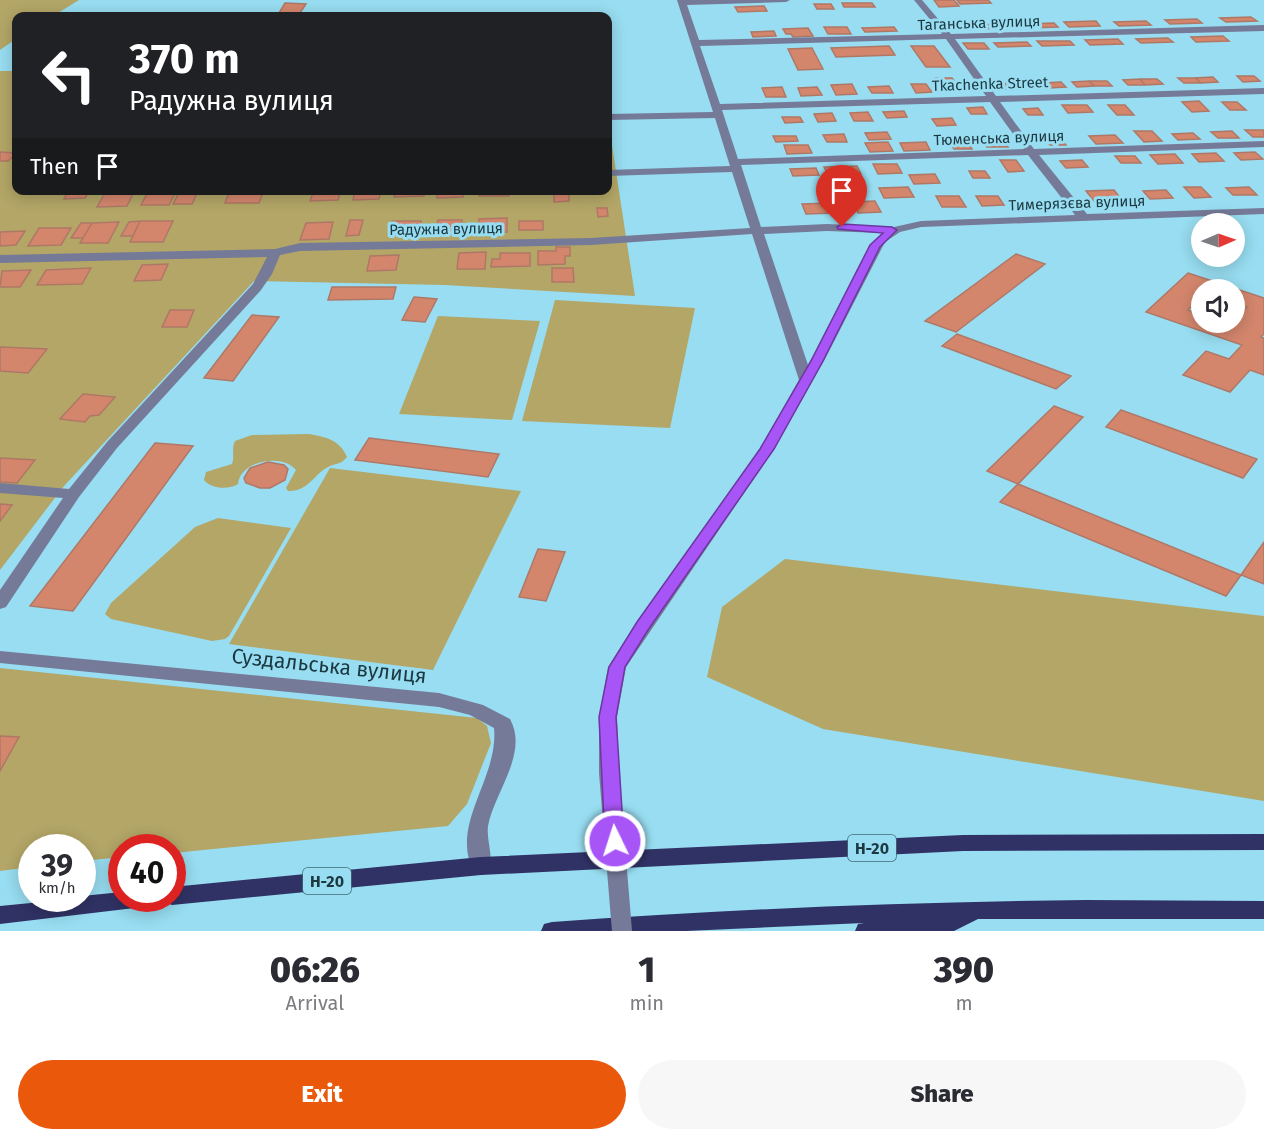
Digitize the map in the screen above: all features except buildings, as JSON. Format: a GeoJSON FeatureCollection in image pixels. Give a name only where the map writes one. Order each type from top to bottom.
{"type":"FeatureCollection","features":[{"type":"Feature","properties":{"kind":"main road","name":"Н-20"},"geometry":{"type":"LineString","coordinates":[[186,895],[481,866],[963,843],[1264,842]]}},
{"type":"Feature","properties":{"kind":"main road"},"geometry":{"type":"LineString","coordinates":[[0,915],[108,902]]}},
{"type":"Feature","properties":{"kind":"main road"},"geometry":{"type":"LineString","coordinates":[[552,931],[681,920],[974,911],[1174,908],[1264,910]]}},
{"type":"Feature","properties":{"kind":"main road"},"geometry":{"type":"LineString","coordinates":[[866,931],[937,929],[974,911]]}},
{"type":"Feature","properties":{"kind":"street"},"geometry":{"type":"LineString","coordinates":[[786,0],[682,1],[806,380]]}},
{"type":"Feature","properties":{"kind":"street"},"geometry":{"type":"LineString","coordinates":[[918,0],[949,37],[991,99],[1084,218]]}},
{"type":"Feature","properties":{"kind":"street","name":"Таганська вулиця"},"geometry":{"type":"LineString","coordinates":[[696,43],[1264,28]]}},
{"type":"Feature","properties":{"kind":"street","name":"Tkachenka Street"},"geometry":{"type":"LineString","coordinates":[[612,117],[991,99],[1264,91]]}},
{"type":"Feature","properties":{"kind":"street","name":"Тюменська вулиця"},"geometry":{"type":"LineString","coordinates":[[612,173],[736,165],[1264,144]]}},
{"type":"Feature","properties":{"kind":"street","name":"Тимерязєва вулиця"},"geometry":{"type":"LineString","coordinates":[[892,230],[921,224],[1264,211]]}},
{"type":"Feature","properties":{"kind":"street","name":"Радужна вулиця"},"geometry":{"type":"LineString","coordinates":[[0,259],[275,252],[300,247],[633,240],[860,227],[892,230]]}},
{"type":"Feature","properties":{"kind":"street"},"geometry":{"type":"LineString","coordinates":[[622,931],[609,773],[608,717],[617,667],[643,626],[767,449],[806,380],[876,245],[892,230]]}},
{"type":"Feature","properties":{"kind":"street"},"geometry":{"type":"LineString","coordinates":[[0,603],[73,494],[156,396],[257,287],[266,274],[275,252]]}},
{"type":"Feature","properties":{"kind":"street"},"geometry":{"type":"LineString","coordinates":[[0,488],[73,494]]}},
{"type":"Feature","properties":{"kind":"street","name":"Суздальська вулиця"},"geometry":{"type":"LineString","coordinates":[[0,657],[438,700],[476,710],[503,723],[506,742],[500,772],[478,825],[481,866]]}},
{"type":"Feature","properties":{"kind":"shaded area"},"geometry":{"type":"Polygon","coordinates":[[[0,0],[79,0],[60,12],[12,12],[12,42],[0,50],[0,0]]]}},
{"type":"Feature","properties":{"kind":"shaded area"},"geometry":{"type":"Polygon","coordinates":[[[0,71],[12,71],[12,195],[612,195],[612,145],[635,296],[445,285],[254,281],[64,486],[0,570],[0,71]]]}},
{"type":"Feature","properties":{"kind":"shaded area"},"geometry":{"type":"Polygon","coordinates":[[[555,300],[695,308],[670,428],[522,421],[555,300]]]}},
{"type":"Feature","properties":{"kind":"shaded area"},"geometry":{"type":"Polygon","coordinates":[[[438,316],[540,321],[512,420],[399,414],[438,316]]]}},
{"type":"Feature","properties":{"kind":"shaded area"},"geometry":{"type":"Polygon","coordinates":[[[309,434],[327,438],[336,443],[347,457],[324,469],[301,488],[288,491],[286,488],[296,470],[282,462],[272,461],[246,469],[238,484],[230,487],[215,487],[204,480],[206,472],[232,464],[235,441],[252,435],[309,434]]]}},
{"type":"Feature","properties":{"kind":"shaded area"},"geometry":{"type":"Polygon","coordinates":[[[330,468],[521,491],[433,670],[229,644],[330,468]]]}},
{"type":"Feature","properties":{"kind":"shaded area"},"geometry":{"type":"Polygon","coordinates":[[[218,518],[291,528],[229,636],[212,641],[111,619],[105,614],[111,603],[195,527],[218,518]]]}},
{"type":"Feature","properties":{"kind":"shaded area"},"geometry":{"type":"Polygon","coordinates":[[[785,559],[1264,616],[1264,801],[823,729],[707,677],[722,607],[785,559]]]}},
{"type":"Feature","properties":{"kind":"shaded area"},"geometry":{"type":"Polygon","coordinates":[[[0,668],[477,718],[487,726],[491,743],[467,804],[448,826],[186,852],[186,834],[108,834],[108,858],[96,860],[96,834],[18,834],[18,869],[0,871],[0,668]]]}},
{"type":"Feature","properties":{"kind":"route"},"geometry":{"type":"LineString","coordinates":[[615,841],[609,773],[608,717],[617,667],[643,626],[767,449],[817,361],[876,245],[892,230],[842,227]]}}]}
